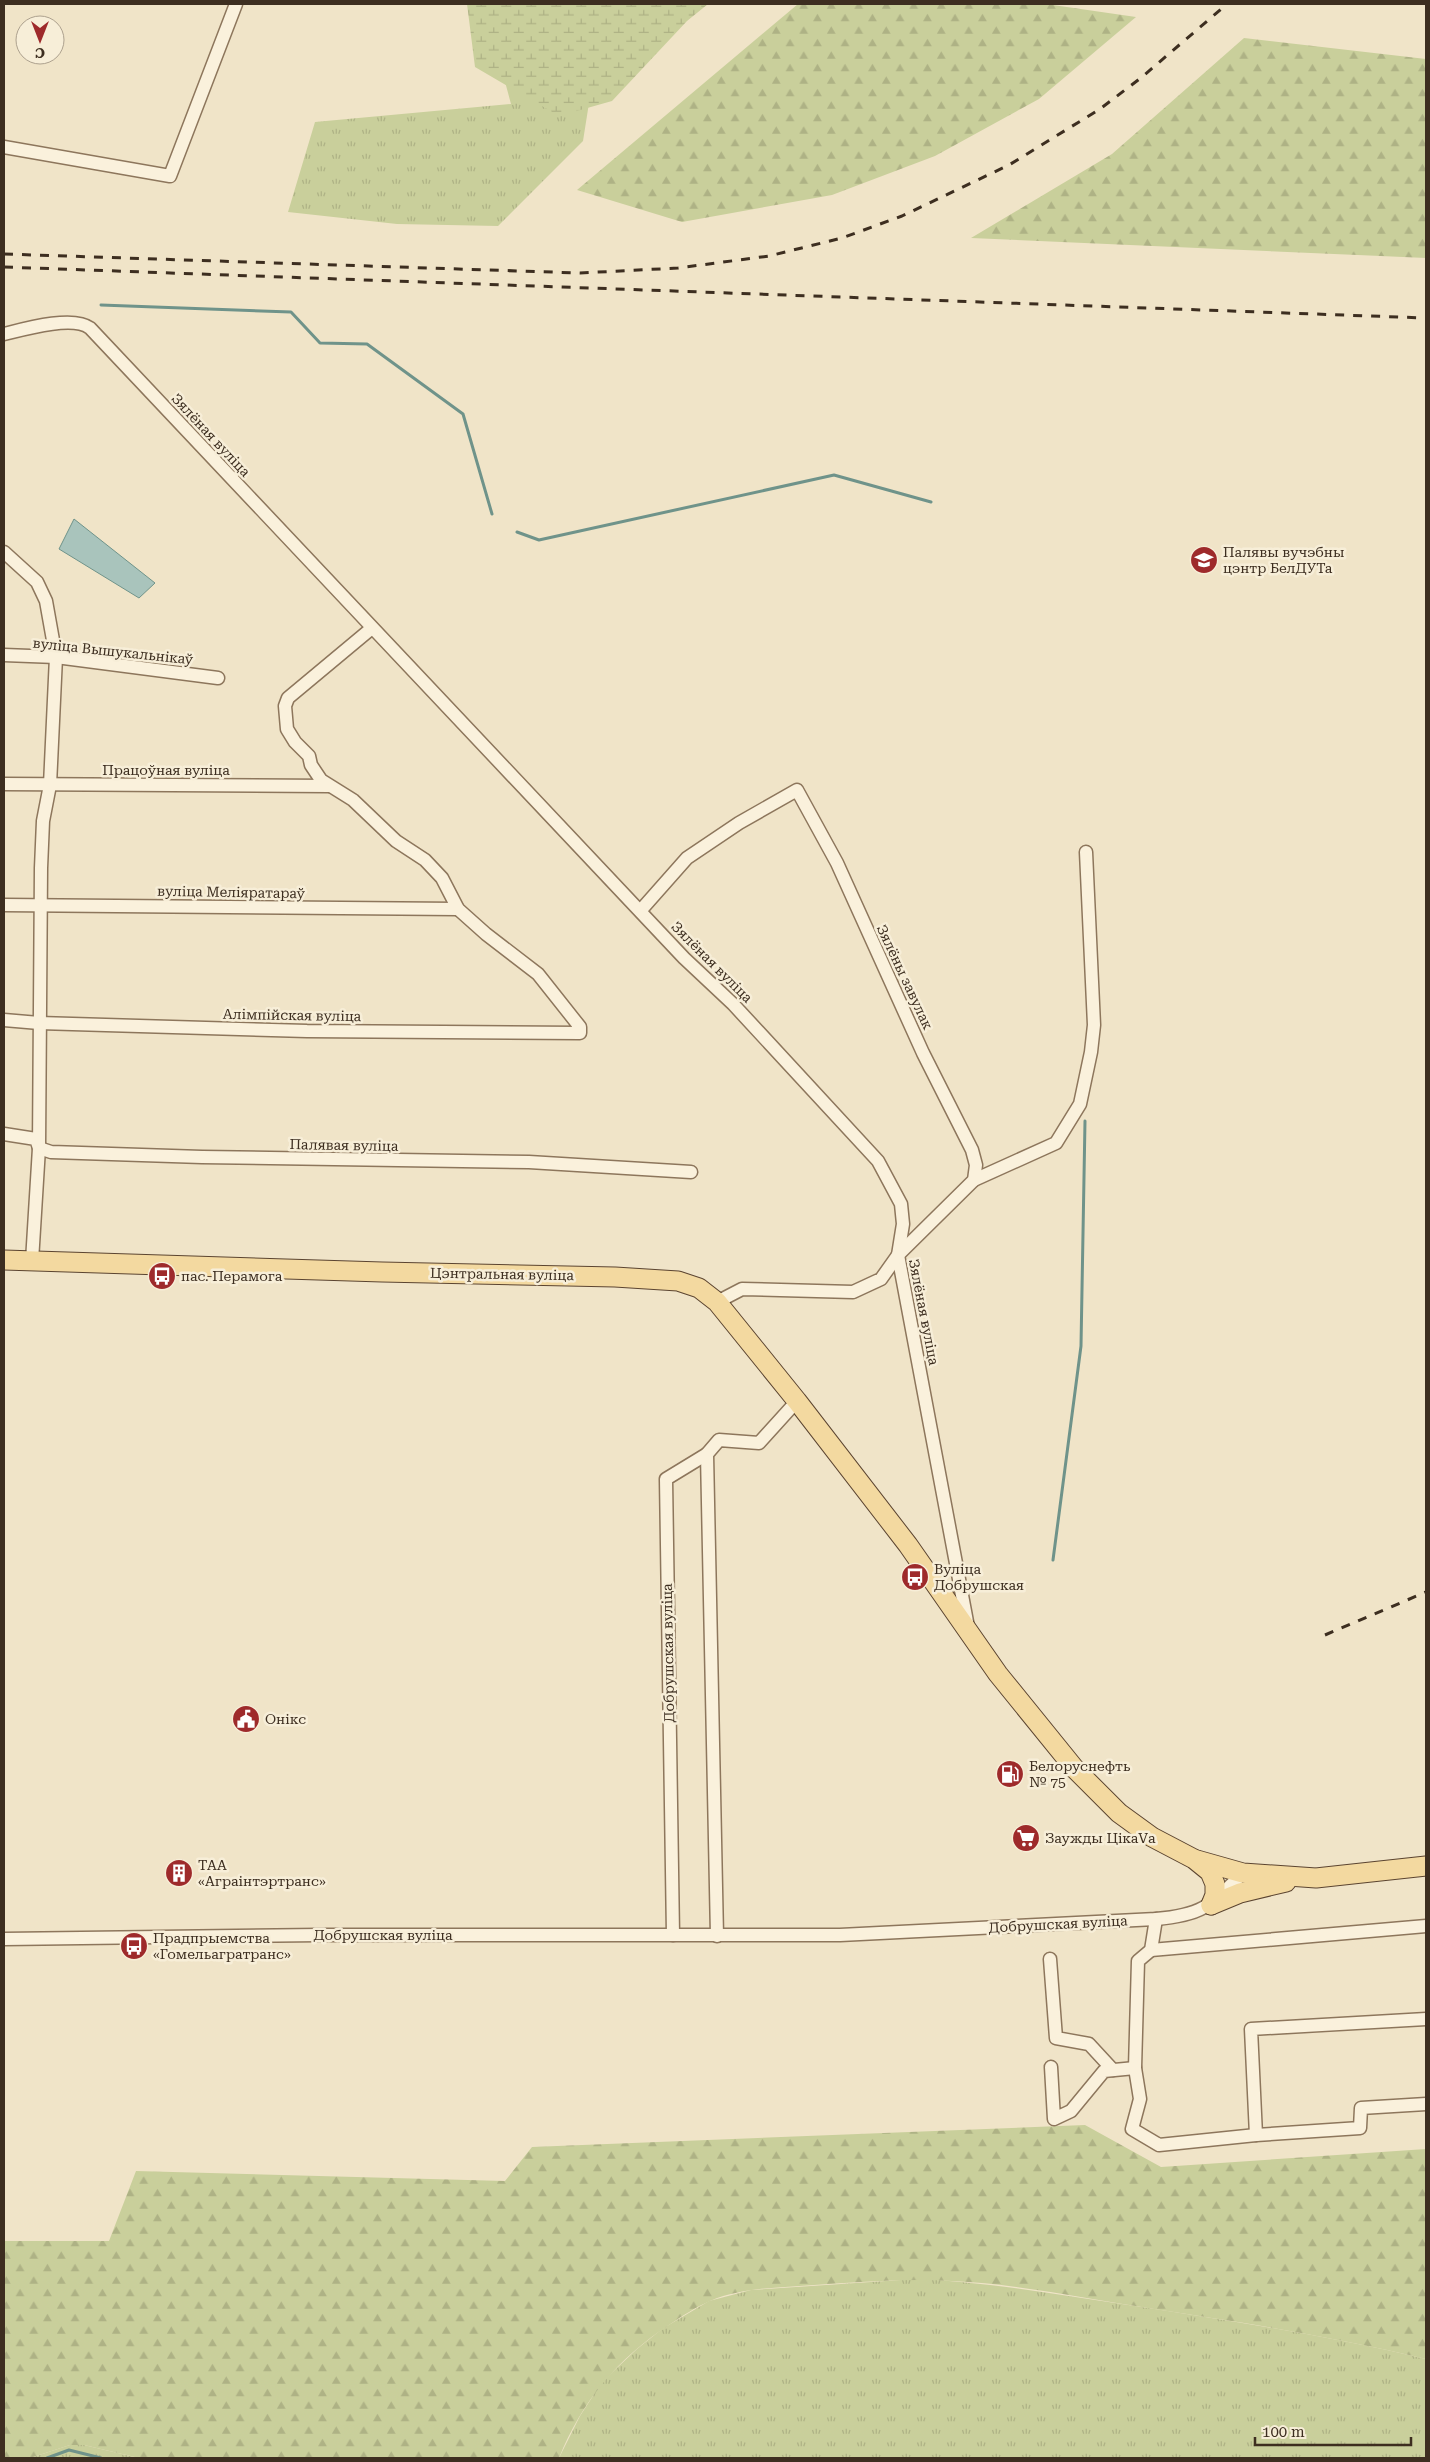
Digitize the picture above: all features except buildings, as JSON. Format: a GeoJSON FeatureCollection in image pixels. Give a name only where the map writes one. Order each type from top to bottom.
{"type":"FeatureCollection","features":[{"type":"Feature","properties":{"kind":"main road","name":"Цэнтральная вуліца"},"geometry":{"type":"LineString","coordinates":[[4,1260],[382,1272],[615,1276],[678,1281],[699,1288],[718,1302],[797,1401],[888,1520],[970,1635],[1053,1744],[1119,1813],[1152,1837],[1194,1860]]}},
{"type":"Feature","properties":{"kind":"main road"},"geometry":{"type":"LineString","coordinates":[[1194,1860],[1243,1873],[1316,1878]]}},
{"type":"Feature","properties":{"kind":"main road"},"geometry":{"type":"LineString","coordinates":[[1194,1860],[1210,1872],[1215,1884],[1215,1895],[1211,1905]]}},
{"type":"Feature","properties":{"kind":"main road"},"geometry":{"type":"LineString","coordinates":[[1211,1905],[1240,1893],[1280,1883],[1426,1866]]}},
{"type":"Feature","properties":{"kind":"street"},"geometry":{"type":"LineString","coordinates":[[4,147],[170,176],[236,4]]}},
{"type":"Feature","properties":{"kind":"street","name":"Зялёная вуліца"},"geometry":{"type":"LineString","coordinates":[[4,334],[68,322],[86,324],[641,910],[684,958],[733,1004],[878,1161],[901,1204],[903,1224],[898,1255],[970,1635]]}},
{"type":"Feature","properties":{"kind":"street"},"geometry":{"type":"LineString","coordinates":[[4,552],[37,582],[52,622],[56,657],[50,785],[42,821],[39,906],[39,1148],[32,1261]]}},
{"type":"Feature","properties":{"kind":"street"},"geometry":{"type":"LineString","coordinates":[[372,628],[288,698],[285,706],[287,729],[295,742],[310,756],[316,773],[329,786],[353,800],[396,841],[413,850],[425,860],[442,878],[458,910]]}},
{"type":"Feature","properties":{"kind":"street","name":"вуліца Вышукальнікаў"},"geometry":{"type":"LineString","coordinates":[[4,655],[56,657],[218,678]]}},
{"type":"Feature","properties":{"kind":"street","name":"Працоўная вуліца"},"geometry":{"type":"LineString","coordinates":[[4,784],[329,786]]}},
{"type":"Feature","properties":{"kind":"street","name":"Зялёны завулак"},"geometry":{"type":"LineString","coordinates":[[641,910],[687,858],[739,823],[796,790],[837,863],[923,1053],[972,1150],[976,1165],[974,1180]]}},
{"type":"Feature","properties":{"kind":"street"},"geometry":{"type":"LineString","coordinates":[[718,1302],[742,1289],[853,1292],[881,1279],[898,1255],[974,1180],[1056,1143],[1080,1104],[1091,1052],[1094,1026],[1086,852]]}},
{"type":"Feature","properties":{"kind":"street","name":"вуліца Меліяратараў"},"geometry":{"type":"LineString","coordinates":[[4,905],[458,910]]}},
{"type":"Feature","properties":{"kind":"street","name":"Алімпійская вуліца"},"geometry":{"type":"LineString","coordinates":[[4,1020],[39,1023],[307,1030],[580,1033],[580,1027],[538,974],[458,910]]}},
{"type":"Feature","properties":{"kind":"street","name":"Палявая вуліца"},"geometry":{"type":"LineString","coordinates":[[4,1134],[36,1139],[39,1148],[51,1152],[192,1157],[529,1162],[691,1172]]}},
{"type":"Feature","properties":{"kind":"street"},"geometry":{"type":"LineString","coordinates":[[717,1936],[707,1454],[719,1440],[759,1443],[797,1401]]}},
{"type":"Feature","properties":{"kind":"street","name":"Добрушская вуліца"},"geometry":{"type":"LineString","coordinates":[[673,1935],[666,1479],[707,1454]]}},
{"type":"Feature","properties":{"kind":"street","name":"Добрушская вуліца"},"geometry":{"type":"LineString","coordinates":[[4,1939],[320,1934],[840,1935],[1156,1919],[1196,1912],[1211,1905],[1243,1873]]}},
{"type":"Feature","properties":{"kind":"street"},"geometry":{"type":"LineString","coordinates":[[1151,1950],[1156,1919]]}},
{"type":"Feature","properties":{"kind":"street"},"geometry":{"type":"LineString","coordinates":[[1426,1926],[1151,1950],[1138,1961],[1135,2068],[1140,2099],[1132,2129],[1159,2145],[1256,2135],[1360,2128],[1361,2108],[1426,2104]]}},
{"type":"Feature","properties":{"kind":"street"},"geometry":{"type":"LineString","coordinates":[[1050,1960],[1056,2038],[1089,2044],[1113,2070]]}},
{"type":"Feature","properties":{"kind":"street"},"geometry":{"type":"LineString","coordinates":[[1256,2135],[1251,2029],[1426,2018]]}},
{"type":"Feature","properties":{"kind":"street"},"geometry":{"type":"LineString","coordinates":[[1051,2067],[1054,2119],[1070,2111],[1104,2071],[1135,2068]]}},
{"type":"Feature","properties":{"kind":"green space"},"geometry":{"type":"Polygon","coordinates":[[[467,4],[708,4],[687,21],[612,101],[559,116],[475,67],[467,4]]]}},
{"type":"Feature","properties":{"kind":"green space"},"geometry":{"type":"Polygon","coordinates":[[[484,4],[598,46],[583,141],[498,226],[397,224],[288,212],[315,122],[511,104],[484,4]]]}},
{"type":"Feature","properties":{"kind":"green space"},"geometry":{"type":"Polygon","coordinates":[[[798,4],[1046,4],[1136,17],[1039,99],[935,156],[832,195],[682,222],[577,190],[798,4]]]}},
{"type":"Feature","properties":{"kind":"green space"},"geometry":{"type":"Polygon","coordinates":[[[1244,38],[1426,59],[1426,258],[971,238],[1112,154],[1244,38]]]}},
{"type":"Feature","properties":{"kind":"green space"},"geometry":{"type":"Polygon","coordinates":[[[1085,2125],[1161,2167],[1426,2149],[1426,2359],[1291,2331],[1002,2285],[917,2280],[774,2288],[735,2293],[710,2301],[684,2315],[651,2338],[618,2367],[590,2400],[568,2437],[559,2458],[139,2458],[84,2445],[70,2445],[30,2458],[4,2458],[4,2241],[109,2241],[136,2171],[505,2181],[532,2147],[1085,2125]]]}},
{"type":"Feature","properties":{"kind":"green space"},"geometry":{"type":"Polygon","coordinates":[[[916,2279],[1026,2290],[1208,2317],[1318,2336],[1426,2359],[1426,2458],[559,2458],[580,2416],[602,2382],[637,2349],[662,2329],[709,2301],[751,2290],[916,2279]]]}},
{"type":"Feature","properties":{"kind":"green space"},"geometry":{"type":"Polygon","coordinates":[[[70,2445],[84,2445],[139,2458],[30,2458],[70,2445]]]}},
{"type":"Feature","properties":{"kind":"water"},"geometry":{"type":"Polygon","coordinates":[[[74,519],[155,583],[139,598],[59,549],[74,519]]]}},
{"type":"Feature","properties":{"kind":"waterway"},"geometry":{"type":"LineString","coordinates":[[101,305],[291,312],[320,343],[367,344],[463,414],[492,514]]}},
{"type":"Feature","properties":{"kind":"waterway"},"geometry":{"type":"LineString","coordinates":[[517,532],[539,540],[834,475],[931,502]]}},
{"type":"Feature","properties":{"kind":"waterway"},"geometry":{"type":"LineString","coordinates":[[1053,1560],[1081,1346],[1085,1121]]}},
{"type":"Feature","properties":{"kind":"waterway"},"geometry":{"type":"LineString","coordinates":[[47,2458],[69,2450],[101,2458]]}},
{"type":"Feature","properties":{"kind":"railway"},"geometry":{"type":"LineString","coordinates":[[4,254],[580,273],[678,268],[769,256],[842,238],[902,216],[1009,165],[1100,109],[1142,77],[1227,4]]}},
{"type":"Feature","properties":{"kind":"railway"},"geometry":{"type":"LineString","coordinates":[[4,267],[1426,318]]}},
{"type":"Feature","properties":{"kind":"railway"},"geometry":{"type":"LineString","coordinates":[[1325,1635],[1426,1592]]}},
{"type":"Feature","properties":{"kind":"place","name":"Палявы вучэбны цэнтр БелДУТа"},"geometry":{"type":"Point","coordinates":[1204,560]}},
{"type":"Feature","properties":{"kind":"place","name":"пас. Перамога"},"geometry":{"type":"Point","coordinates":[162,1276]}},
{"type":"Feature","properties":{"kind":"place","name":"Вуліца Добрушская"},"geometry":{"type":"Point","coordinates":[915,1577]}},
{"type":"Feature","properties":{"kind":"place","name":"Онікс"},"geometry":{"type":"Point","coordinates":[246,1719]}},
{"type":"Feature","properties":{"kind":"place","name":"Белоруснефть № 75"},"geometry":{"type":"Point","coordinates":[1010,1774]}},
{"type":"Feature","properties":{"kind":"place","name":"Заужды ЦікаVа"},"geometry":{"type":"Point","coordinates":[1026,1838]}},
{"type":"Feature","properties":{"kind":"place","name":"ТАА «Аграінтэртранс»"},"geometry":{"type":"Point","coordinates":[179,1873]}},
{"type":"Feature","properties":{"kind":"place","name":"Прадпрыемства «Гомельагратранс»"},"geometry":{"type":"Point","coordinates":[134,1946]}}]}
